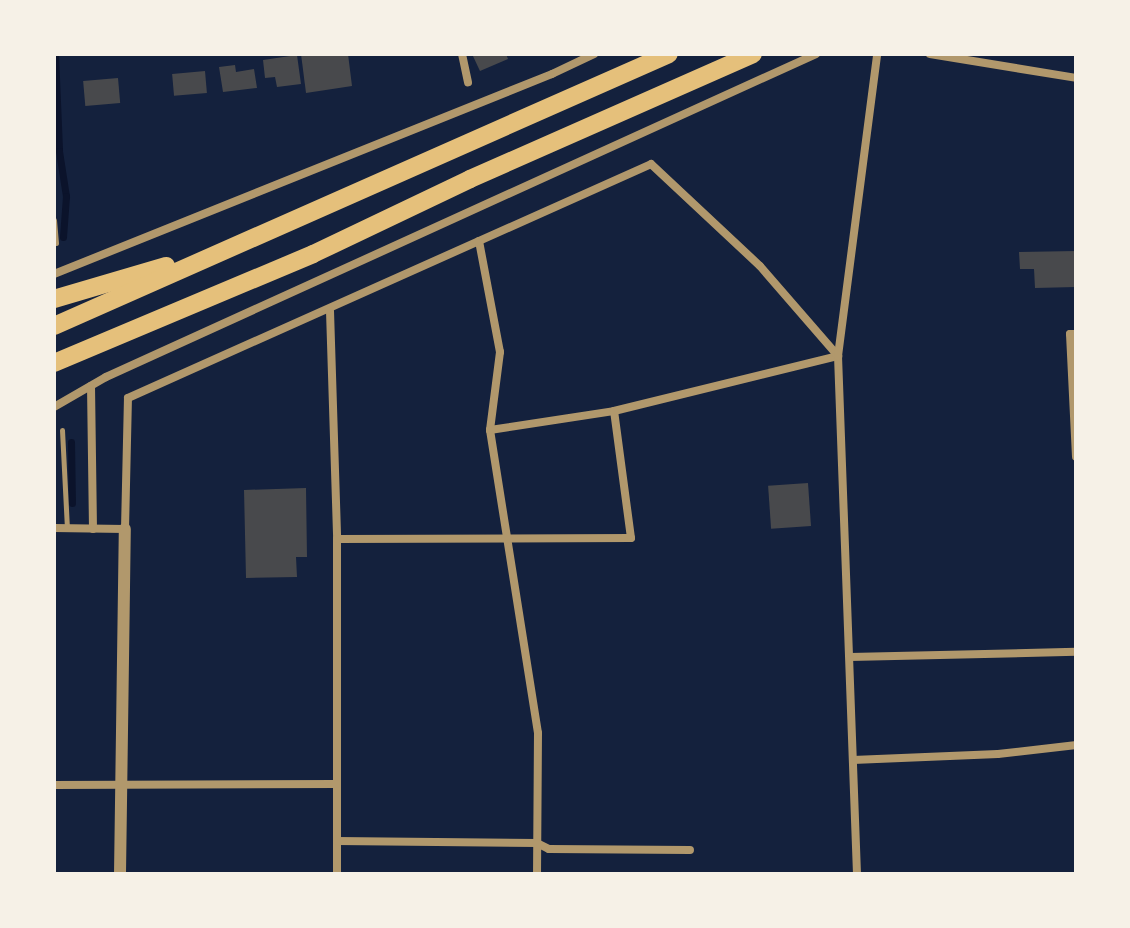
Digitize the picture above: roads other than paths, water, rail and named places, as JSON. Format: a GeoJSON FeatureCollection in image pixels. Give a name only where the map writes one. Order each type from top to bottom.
{"type":"FeatureCollection","features":[{"type":"Feature","properties":{"kind":"highway"},"geometry":{"type":"LineString","coordinates":[[54,326],[669,54]]}},
{"type":"Feature","properties":{"kind":"highway"},"geometry":{"type":"LineString","coordinates":[[54,364],[313,254],[484,173],[753,54]]}},
{"type":"Feature","properties":{"kind":"highway"},"geometry":{"type":"LineString","coordinates":[[54,299],[148,272],[286,225]]}},
{"type":"Feature","properties":{"kind":"street"},"geometry":{"type":"LineString","coordinates":[[462,54],[468,82]]}},
{"type":"Feature","properties":{"kind":"street"},"geometry":{"type":"LineString","coordinates":[[54,274],[552,74],[594,54]]}},
{"type":"Feature","properties":{"kind":"street"},"geometry":{"type":"LineString","coordinates":[[54,407],[91,386],[816,54]]}},
{"type":"Feature","properties":{"kind":"street"},"geometry":{"type":"LineString","coordinates":[[857,874],[838,356],[877,54]]}},
{"type":"Feature","properties":{"kind":"street"},"geometry":{"type":"LineString","coordinates":[[930,54],[1076,78]]}},
{"type":"Feature","properties":{"kind":"street"},"geometry":{"type":"LineString","coordinates":[[120,874],[128,398],[330,311],[651,164],[760,266],[838,356]]}},
{"type":"Feature","properties":{"kind":"street"},"geometry":{"type":"LineString","coordinates":[[479,241],[500,352],[490,430],[538,733],[537,874]]}},
{"type":"Feature","properties":{"kind":"street"},"geometry":{"type":"LineString","coordinates":[[330,311],[337,539],[337,874]]}},
{"type":"Feature","properties":{"kind":"street"},"geometry":{"type":"LineString","coordinates":[[1076,334],[1070,334],[1076,457]]}},
{"type":"Feature","properties":{"kind":"street"},"geometry":{"type":"LineString","coordinates":[[490,430],[614,411],[838,356]]}},
{"type":"Feature","properties":{"kind":"street"},"geometry":{"type":"LineString","coordinates":[[91,386],[93,529]]}},
{"type":"Feature","properties":{"kind":"street"},"geometry":{"type":"LineString","coordinates":[[337,539],[507,541],[631,538],[614,411]]}},
{"type":"Feature","properties":{"kind":"street"},"geometry":{"type":"LineString","coordinates":[[54,528],[125,529]]}},
{"type":"Feature","properties":{"kind":"street"},"geometry":{"type":"LineString","coordinates":[[850,657],[1076,652]]}},
{"type":"Feature","properties":{"kind":"street"},"geometry":{"type":"LineString","coordinates":[[853,760],[998,754],[1076,745]]}},
{"type":"Feature","properties":{"kind":"street"},"geometry":{"type":"LineString","coordinates":[[54,785],[336,784]]}},
{"type":"Feature","properties":{"kind":"street"},"geometry":{"type":"LineString","coordinates":[[337,841],[537,843],[549,849],[690,850]]}},
{"type":"Feature","properties":{"kind":"lane"},"geometry":{"type":"LineString","coordinates":[[54,220],[56,243]]}},
{"type":"Feature","properties":{"kind":"lane"},"geometry":{"type":"LineString","coordinates":[[62,430],[67,528]]}},
{"type":"Feature","properties":{"kind":"waterway"},"geometry":{"type":"LineString","coordinates":[[55,54],[59,151],[66,196],[63,237]]}},
{"type":"Feature","properties":{"kind":"waterway"},"geometry":{"type":"LineString","coordinates":[[71,442],[72,503]]}}]}
